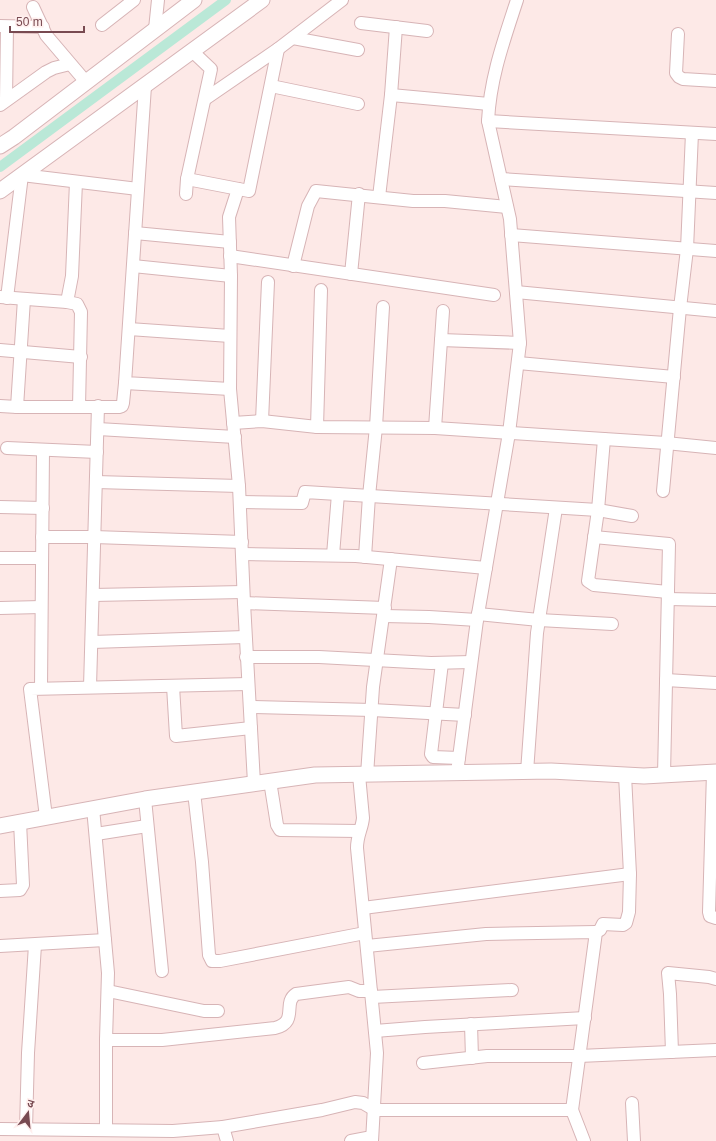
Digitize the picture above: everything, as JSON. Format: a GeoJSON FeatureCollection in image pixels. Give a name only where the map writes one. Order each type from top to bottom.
{"type":"FeatureCollection","features":[{"type":"Feature","properties":{"kind":"street"},"geometry":{"type":"LineString","coordinates":[[102,25],[134,0]]}},
{"type":"Feature","properties":{"kind":"street"},"geometry":{"type":"LineString","coordinates":[[155,29],[158,0]]}},
{"type":"Feature","properties":{"kind":"street"},"geometry":{"type":"LineString","coordinates":[[0,146],[14,137],[194,0]]}},
{"type":"Feature","properties":{"kind":"street"},"geometry":{"type":"LineString","coordinates":[[0,191],[262,0]]}},
{"type":"Feature","properties":{"kind":"street"},"geometry":{"type":"LineString","coordinates":[[205,99],[278,50],[342,0]]}},
{"type":"Feature","properties":{"kind":"street"},"geometry":{"type":"LineString","coordinates":[[457,773],[477,617],[509,432],[520,343],[511,235],[507,207],[488,121],[489,104],[497,60],[517,0]]}},
{"type":"Feature","properties":{"kind":"street"},"geometry":{"type":"LineString","coordinates":[[33,7],[46,35],[86,82]]}},
{"type":"Feature","properties":{"kind":"street"},"geometry":{"type":"LineString","coordinates":[[361,23],[427,31]]}},
{"type":"Feature","properties":{"kind":"street"},"geometry":{"type":"LineString","coordinates":[[3,103],[3,26],[42,28]]}},
{"type":"Feature","properties":{"kind":"street"},"geometry":{"type":"LineString","coordinates":[[379,197],[391,95],[396,27]]}},
{"type":"Feature","properties":{"kind":"street"},"geometry":{"type":"LineString","coordinates":[[678,34],[677,76],[683,79],[716,81]]}},
{"type":"Feature","properties":{"kind":"street"},"geometry":{"type":"LineString","coordinates":[[293,38],[358,50]]}},
{"type":"Feature","properties":{"kind":"street"},"geometry":{"type":"LineString","coordinates":[[187,179],[249,191],[278,50]]}},
{"type":"Feature","properties":{"kind":"street"},"geometry":{"type":"LineString","coordinates":[[186,194],[187,179],[211,69],[192,51]]}},
{"type":"Feature","properties":{"kind":"street"},"geometry":{"type":"LineString","coordinates":[[3,103],[46,72],[54,68],[70,64]]}},
{"type":"Feature","properties":{"kind":"street"},"geometry":{"type":"LineString","coordinates":[[0,406],[122,406],[129,328],[144,86]]}},
{"type":"Feature","properties":{"kind":"street"},"geometry":{"type":"LineString","coordinates":[[271,86],[358,104]]}},
{"type":"Feature","properties":{"kind":"street"},"geometry":{"type":"LineString","coordinates":[[391,95],[489,104]]}},
{"type":"Feature","properties":{"kind":"street"},"geometry":{"type":"LineString","coordinates":[[488,121],[716,134]]}},
{"type":"Feature","properties":{"kind":"street"},"geometry":{"type":"LineString","coordinates":[[663,491],[666,443],[680,308],[688,249],[692,133]]}},
{"type":"Feature","properties":{"kind":"street"},"geometry":{"type":"LineString","coordinates":[[22,175],[138,189]]}},
{"type":"Feature","properties":{"kind":"street"},"geometry":{"type":"LineString","coordinates":[[22,175],[4,297],[77,304],[81,312],[79,407]]}},
{"type":"Feature","properties":{"kind":"street"},"geometry":{"type":"LineString","coordinates":[[501,179],[716,193]]}},
{"type":"Feature","properties":{"kind":"street"},"geometry":{"type":"LineString","coordinates":[[67,302],[72,276],[76,182]]}},
{"type":"Feature","properties":{"kind":"street"},"geometry":{"type":"LineString","coordinates":[[238,189],[229,216],[231,276],[230,389],[240,502],[243,598],[254,783]]}},
{"type":"Feature","properties":{"kind":"street"},"geometry":{"type":"LineString","coordinates":[[293,266],[308,206],[316,191],[358,194],[413,201],[445,201],[507,207]]}},
{"type":"Feature","properties":{"kind":"street"},"geometry":{"type":"LineString","coordinates":[[351,274],[358,194]]}},
{"type":"Feature","properties":{"kind":"street"},"geometry":{"type":"LineString","coordinates":[[135,233],[230,242]]}},
{"type":"Feature","properties":{"kind":"street"},"geometry":{"type":"LineString","coordinates":[[511,235],[716,251]]}},
{"type":"Feature","properties":{"kind":"street"},"geometry":{"type":"LineString","coordinates":[[230,256],[494,295]]}},
{"type":"Feature","properties":{"kind":"street"},"geometry":{"type":"LineString","coordinates":[[133,266],[231,276]]}},
{"type":"Feature","properties":{"kind":"street"},"geometry":{"type":"LineString","coordinates":[[262,421],[268,282]]}},
{"type":"Feature","properties":{"kind":"street"},"geometry":{"type":"LineString","coordinates":[[317,427],[321,290]]}},
{"type":"Feature","properties":{"kind":"street"},"geometry":{"type":"LineString","coordinates":[[516,292],[716,311]]}},
{"type":"Feature","properties":{"kind":"street"},"geometry":{"type":"LineString","coordinates":[[17,407],[24,299]]}},
{"type":"Feature","properties":{"kind":"street"},"geometry":{"type":"LineString","coordinates":[[365,557],[376,427],[383,306]]}},
{"type":"Feature","properties":{"kind":"street"},"geometry":{"type":"LineString","coordinates":[[435,428],[443,311]]}},
{"type":"Feature","properties":{"kind":"street"},"geometry":{"type":"LineString","coordinates":[[129,328],[230,336]]}},
{"type":"Feature","properties":{"kind":"street"},"geometry":{"type":"LineString","coordinates":[[441,340],[520,343]]}},
{"type":"Feature","properties":{"kind":"street"},"geometry":{"type":"LineString","coordinates":[[0,350],[81,357]]}},
{"type":"Feature","properties":{"kind":"street"},"geometry":{"type":"LineString","coordinates":[[518,363],[674,377]]}},
{"type":"Feature","properties":{"kind":"street"},"geometry":{"type":"LineString","coordinates":[[125,383],[230,389]]}},
{"type":"Feature","properties":{"kind":"street"},"geometry":{"type":"LineString","coordinates":[[90,688],[98,406]]}},
{"type":"Feature","properties":{"kind":"street"},"geometry":{"type":"LineString","coordinates":[[233,423],[262,421],[317,427],[435,428],[666,443],[716,448]]}},
{"type":"Feature","properties":{"kind":"street"},"geometry":{"type":"LineString","coordinates":[[98,429],[235,437]]}},
{"type":"Feature","properties":{"kind":"street"},"geometry":{"type":"LineString","coordinates":[[604,439],[598,510],[588,577],[590,584],[668,596],[716,600]]}},
{"type":"Feature","properties":{"kind":"street"},"geometry":{"type":"LineString","coordinates":[[7,448],[97,452]]}},
{"type":"Feature","properties":{"kind":"street"},"geometry":{"type":"LineString","coordinates":[[40,688],[43,450]]}},
{"type":"Feature","properties":{"kind":"street"},"geometry":{"type":"LineString","coordinates":[[96,482],[239,486]]}},
{"type":"Feature","properties":{"kind":"street"},"geometry":{"type":"LineString","coordinates":[[240,502],[302,503],[305,492],[497,505],[598,510],[632,516]]}},
{"type":"Feature","properties":{"kind":"street"},"geometry":{"type":"LineString","coordinates":[[333,555],[338,494]]}},
{"type":"Feature","properties":{"kind":"street"},"geometry":{"type":"LineString","coordinates":[[0,507],[43,508]]}},
{"type":"Feature","properties":{"kind":"street"},"geometry":{"type":"LineString","coordinates":[[527,772],[532,690],[539,620],[556,508]]}},
{"type":"Feature","properties":{"kind":"street"},"geometry":{"type":"LineString","coordinates":[[42,537],[94,537],[391,559],[486,568]]}},
{"type":"Feature","properties":{"kind":"street"},"geometry":{"type":"LineString","coordinates":[[594,537],[669,544],[664,775]]}},
{"type":"Feature","properties":{"kind":"street"},"geometry":{"type":"LineString","coordinates":[[0,558],[42,558]]}},
{"type":"Feature","properties":{"kind":"street"},"geometry":{"type":"LineString","coordinates":[[351,1141],[372,1139],[375,1110],[377,1053],[357,848],[359,831],[363,818],[363,775],[391,559]]}},
{"type":"Feature","properties":{"kind":"street"},"geometry":{"type":"LineString","coordinates":[[93,596],[243,598],[429,617],[477,617],[612,624]]}},
{"type":"Feature","properties":{"kind":"street"},"geometry":{"type":"LineString","coordinates":[[0,608],[42,608]]}},
{"type":"Feature","properties":{"kind":"street"},"geometry":{"type":"LineString","coordinates":[[92,642],[245,637]]}},
{"type":"Feature","properties":{"kind":"street"},"geometry":{"type":"LineString","coordinates":[[246,656],[319,657],[442,663],[471,662]]}},
{"type":"Feature","properties":{"kind":"street"},"geometry":{"type":"LineString","coordinates":[[442,663],[431,752],[432,756],[459,758]]}},
{"type":"Feature","properties":{"kind":"street"},"geometry":{"type":"LineString","coordinates":[[666,680],[716,683]]}},
{"type":"Feature","properties":{"kind":"street"},"geometry":{"type":"LineString","coordinates":[[46,817],[30,689],[248,684]]}},
{"type":"Feature","properties":{"kind":"street"},"geometry":{"type":"LineString","coordinates":[[173,686],[176,736],[251,728]]}},
{"type":"Feature","properties":{"kind":"street"},"geometry":{"type":"LineString","coordinates":[[250,707],[372,710],[464,715]]}},
{"type":"Feature","properties":{"kind":"street"},"geometry":{"type":"LineString","coordinates":[[0,826],[145,799],[316,775],[551,771],[644,776],[714,772],[713,861],[709,912],[710,916],[716,918]]}},
{"type":"Feature","properties":{"kind":"street"},"geometry":{"type":"LineString","coordinates":[[367,946],[486,934],[596,932],[600,930],[603,924],[623,925],[626,923],[629,912],[630,874],[625,775]]}},
{"type":"Feature","properties":{"kind":"street"},"geometry":{"type":"LineString","coordinates":[[270,781],[277,825],[280,830],[359,831]]}},
{"type":"Feature","properties":{"kind":"street"},"geometry":{"type":"LineString","coordinates":[[194,792],[202,862],[209,955],[212,961],[220,961],[365,934]]}},
{"type":"Feature","properties":{"kind":"street"},"geometry":{"type":"LineString","coordinates":[[145,799],[162,971]]}},
{"type":"Feature","properties":{"kind":"street"},"geometry":{"type":"LineString","coordinates":[[93,808],[108,973],[106,1040],[114,1134]]}},
{"type":"Feature","properties":{"kind":"street"},"geometry":{"type":"LineString","coordinates":[[0,891],[17,891],[20,890],[23,885],[20,822]]}},
{"type":"Feature","properties":{"kind":"street"},"geometry":{"type":"LineString","coordinates":[[96,834],[147,826]]}},
{"type":"Feature","properties":{"kind":"street"},"geometry":{"type":"LineString","coordinates":[[363,908],[630,874]]}},
{"type":"Feature","properties":{"kind":"street"},"geometry":{"type":"LineString","coordinates":[[584,1141],[572,1110],[596,932]]}},
{"type":"Feature","properties":{"kind":"street"},"geometry":{"type":"LineString","coordinates":[[0,946],[105,940]]}},
{"type":"Feature","properties":{"kind":"street"},"geometry":{"type":"LineString","coordinates":[[26,1129],[28,1053],[35,945]]}},
{"type":"Feature","properties":{"kind":"street"},"geometry":{"type":"LineString","coordinates":[[672,1052],[668,973],[716,979]]}},
{"type":"Feature","properties":{"kind":"street"},"geometry":{"type":"LineString","coordinates":[[106,1040],[162,1040],[276,1028],[286,1024],[289,1019],[291,1000],[296,994],[349,987],[372,994],[512,990]]}},
{"type":"Feature","properties":{"kind":"street"},"geometry":{"type":"LineString","coordinates":[[108,991],[204,1011],[218,1011]]}},
{"type":"Feature","properties":{"kind":"street"},"geometry":{"type":"LineString","coordinates":[[375,1031],[585,1018]]}},
{"type":"Feature","properties":{"kind":"street"},"geometry":{"type":"LineString","coordinates":[[471,1024],[472,1058]]}},
{"type":"Feature","properties":{"kind":"street"},"geometry":{"type":"LineString","coordinates":[[423,1063],[501,1056],[579,1056],[716,1050]]}},
{"type":"Feature","properties":{"kind":"street"},"geometry":{"type":"LineString","coordinates":[[0,1129],[26,1129],[58,1135],[173,1131],[223,1127],[322,1110],[355,1102],[362,1103],[375,1110],[572,1110]]}},
{"type":"Feature","properties":{"kind":"street"},"geometry":{"type":"LineString","coordinates":[[632,1103],[634,1141]]}},
{"type":"Feature","properties":{"kind":"street"},"geometry":{"type":"LineString","coordinates":[[223,1127],[227,1141]]}},
{"type":"Feature","properties":{"kind":"waterway"},"geometry":{"type":"LineString","coordinates":[[0,167],[226,0]]}}]}
